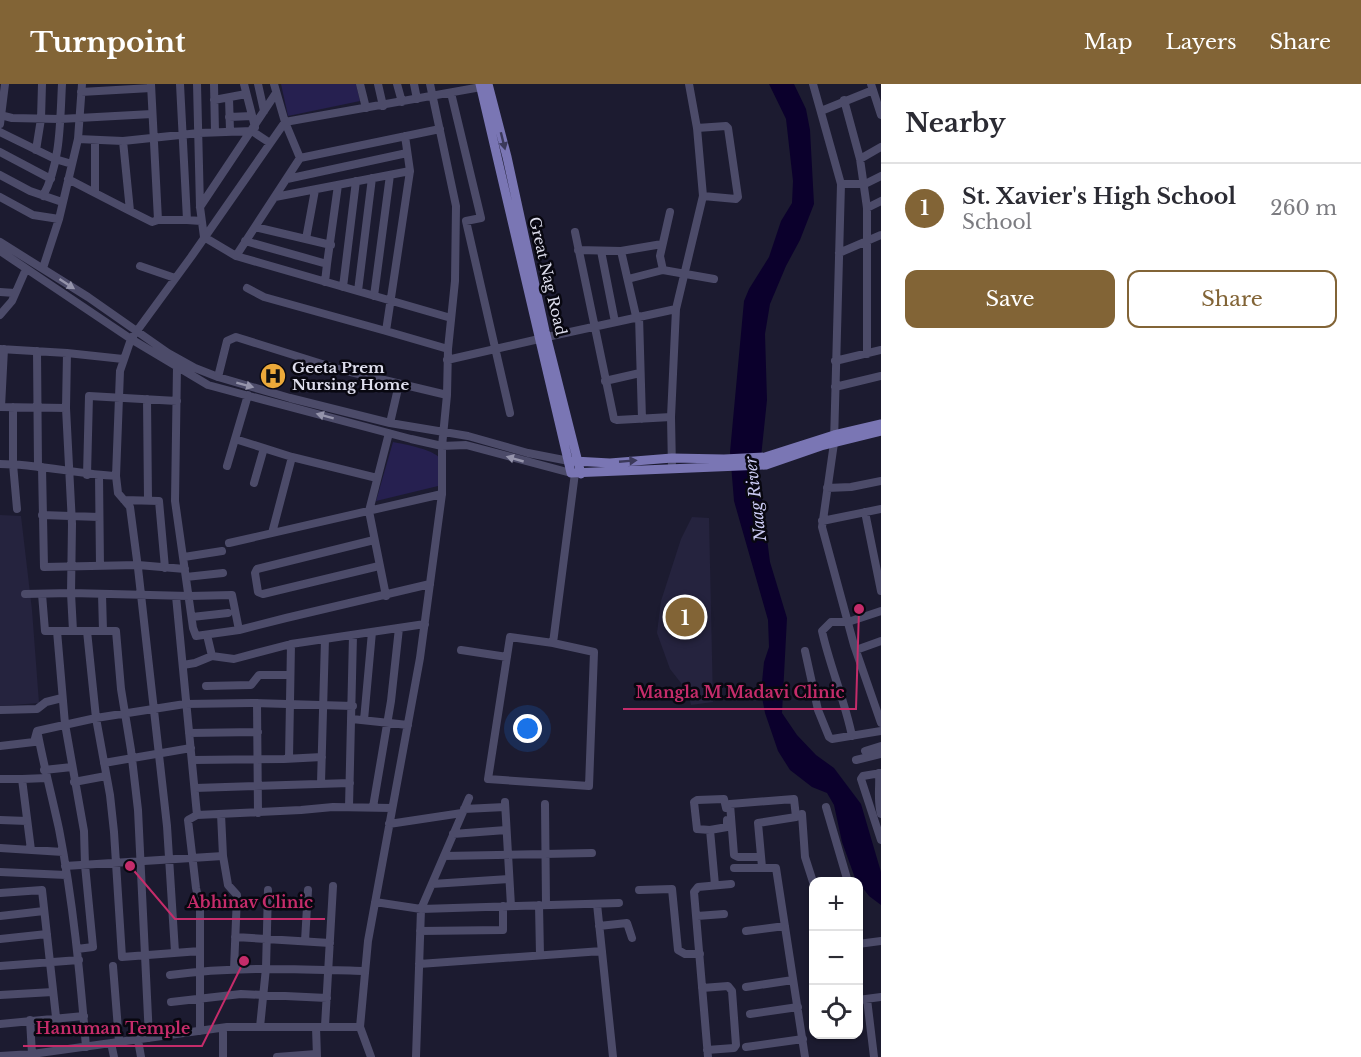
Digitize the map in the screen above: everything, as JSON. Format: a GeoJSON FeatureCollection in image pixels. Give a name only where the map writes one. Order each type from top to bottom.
{"type":"FeatureCollection","features":[{"type":"Feature","properties":{"kind":"main road","name":"Great Nag Road"},"geometry":{"type":"LineString","coordinates":[[484,85],[507,157],[543,338],[576,473]]}},
{"type":"Feature","properties":{"kind":"main road"},"geometry":{"type":"LineString","coordinates":[[576,473],[672,469],[766,461],[881,424]]}},
{"type":"Feature","properties":{"kind":"main road"},"geometry":{"type":"LineString","coordinates":[[834,439],[881,431]]}},
{"type":"Feature","properties":{"kind":"main road"},"geometry":{"type":"LineString","coordinates":[[574,461],[610,463],[672,458],[724,464]]}},
{"type":"Feature","properties":{"kind":"street"},"geometry":{"type":"LineString","coordinates":[[5,84],[1,118],[60,119],[152,114]]}},
{"type":"Feature","properties":{"kind":"street"},"geometry":{"type":"LineString","coordinates":[[36,150],[41,119],[42,84]]}},
{"type":"Feature","properties":{"kind":"street"},"geometry":{"type":"LineString","coordinates":[[43,196],[51,179],[55,159],[62,84]]}},
{"type":"Feature","properties":{"kind":"street"},"geometry":{"type":"LineString","coordinates":[[180,84],[188,220]]}},
{"type":"Feature","properties":{"kind":"street"},"geometry":{"type":"LineString","coordinates":[[197,84],[200,207],[204,237],[236,256],[451,318]]}},
{"type":"Feature","properties":{"kind":"street"},"geometry":{"type":"LineString","coordinates":[[215,84],[215,132]]}},
{"type":"Feature","properties":{"kind":"street"},"geometry":{"type":"LineString","coordinates":[[244,84],[253,129]]}},
{"type":"Feature","properties":{"kind":"street"},"geometry":{"type":"LineString","coordinates":[[258,84],[264,111]]}},
{"type":"Feature","properties":{"kind":"street"},"geometry":{"type":"LineString","coordinates":[[274,84],[285,122],[300,158]]}},
{"type":"Feature","properties":{"kind":"street"},"geometry":{"type":"LineString","coordinates":[[360,84],[366,108]]}},
{"type":"Feature","properties":{"kind":"street"},"geometry":{"type":"LineString","coordinates":[[378,84],[383,106]]}},
{"type":"Feature","properties":{"kind":"street"},"geometry":{"type":"LineString","coordinates":[[397,84],[402,102]]}},
{"type":"Feature","properties":{"kind":"street"},"geometry":{"type":"LineString","coordinates":[[414,84],[417,99]]}},
{"type":"Feature","properties":{"kind":"street"},"geometry":{"type":"LineString","coordinates":[[430,84],[456,206],[462,221],[510,413]]}},
{"type":"Feature","properties":{"kind":"street"},"geometry":{"type":"LineString","coordinates":[[672,469],[671,417],[675,309],[704,196],[697,128],[689,84]]}},
{"type":"Feature","properties":{"kind":"street"},"geometry":{"type":"LineString","coordinates":[[813,84],[841,184],[834,439],[822,527],[856,650],[881,723]]}},
{"type":"Feature","properties":{"kind":"street"},"geometry":{"type":"LineString","coordinates":[[175,952],[170,858],[138,566],[130,507],[118,493],[116,476],[118,396],[123,359],[134,335],[285,122],[383,106],[484,85]]}},
{"type":"Feature","properties":{"kind":"street"},"geometry":{"type":"LineString","coordinates":[[43,268],[59,219],[78,139],[82,88],[151,86],[158,219]]}},
{"type":"Feature","properties":{"kind":"street"},"geometry":{"type":"LineString","coordinates":[[821,111],[872,87],[881,115]]}},
{"type":"Feature","properties":{"kind":"street"},"geometry":{"type":"LineString","coordinates":[[200,207],[276,93]]}},
{"type":"Feature","properties":{"kind":"street"},"geometry":{"type":"LineString","coordinates":[[451,93],[481,218],[462,221]]}},
{"type":"Feature","properties":{"kind":"street"},"geometry":{"type":"LineString","coordinates":[[214,100],[246,94]]}},
{"type":"Feature","properties":{"kind":"street"},"geometry":{"type":"LineString","coordinates":[[229,98],[230,131]]}},
{"type":"Feature","properties":{"kind":"street"},"geometry":{"type":"LineString","coordinates":[[844,100],[865,184],[868,242],[867,354]]}},
{"type":"Feature","properties":{"kind":"street"},"geometry":{"type":"LineString","coordinates":[[229,117],[252,116]]}},
{"type":"Feature","properties":{"kind":"street"},"geometry":{"type":"LineString","coordinates":[[697,128],[726,126],[728,128],[738,197],[736,199],[704,196]]}},
{"type":"Feature","properties":{"kind":"street"},"geometry":{"type":"LineString","coordinates":[[78,139],[123,141],[199,132],[253,129],[270,143]]}},
{"type":"Feature","properties":{"kind":"street"},"geometry":{"type":"LineString","coordinates":[[236,256],[300,158],[440,129]]}},
{"type":"Feature","properties":{"kind":"street"},"geometry":{"type":"LineString","coordinates":[[0,132],[55,159],[72,164]]}},
{"type":"Feature","properties":{"kind":"street"},"geometry":{"type":"LineString","coordinates":[[387,331],[410,171],[405,136]]}},
{"type":"Feature","properties":{"kind":"street"},"geometry":{"type":"LineString","coordinates":[[95,140],[95,193]]}},
{"type":"Feature","properties":{"kind":"street"},"geometry":{"type":"LineString","coordinates":[[123,141],[130,211]]}},
{"type":"Feature","properties":{"kind":"street"},"geometry":{"type":"LineString","coordinates":[[860,159],[881,147]]}},
{"type":"Feature","properties":{"kind":"street"},"geometry":{"type":"LineString","coordinates":[[0,152],[51,179]]}},
{"type":"Feature","properties":{"kind":"street"},"geometry":{"type":"LineString","coordinates":[[287,178],[407,153]]}},
{"type":"Feature","properties":{"kind":"street"},"geometry":{"type":"LineString","coordinates":[[275,196],[410,171]]}},
{"type":"Feature","properties":{"kind":"street"},"geometry":{"type":"LineString","coordinates":[[0,175],[43,196],[63,202]]}},
{"type":"Feature","properties":{"kind":"street"},"geometry":{"type":"LineString","coordinates":[[374,296],[390,175]]}},
{"type":"Feature","properties":{"kind":"street"},"geometry":{"type":"LineString","coordinates":[[841,184],[865,184],[881,176]]}},
{"type":"Feature","properties":{"kind":"street"},"geometry":{"type":"LineString","coordinates":[[357,291],[372,178]]}},
{"type":"Feature","properties":{"kind":"street"},"geometry":{"type":"LineString","coordinates":[[68,179],[152,222],[158,219],[201,221]]}},
{"type":"Feature","properties":{"kind":"street"},"geometry":{"type":"LineString","coordinates":[[343,287],[356,181]]}},
{"type":"Feature","properties":{"kind":"street"},"geometry":{"type":"LineString","coordinates":[[325,282],[338,185]]}},
{"type":"Feature","properties":{"kind":"street"},"geometry":{"type":"LineString","coordinates":[[306,239],[315,190]]}},
{"type":"Feature","properties":{"kind":"street"},"geometry":{"type":"LineString","coordinates":[[0,197],[33,215],[59,219]]}},
{"type":"Feature","properties":{"kind":"street"},"geometry":{"type":"LineString","coordinates":[[867,208],[881,201]]}},
{"type":"Feature","properties":{"kind":"street"},"geometry":{"type":"LineString","coordinates":[[663,270],[660,256],[670,212]]}},
{"type":"Feature","properties":{"kind":"street"},"geometry":{"type":"LineString","coordinates":[[371,1057],[360,1026],[365,971],[375,902],[425,624],[442,494],[447,360],[462,221]]}},
{"type":"Feature","properties":{"kind":"street"},"geometry":{"type":"LineString","coordinates":[[255,226],[331,245]]}},
{"type":"Feature","properties":{"kind":"street"},"geometry":{"type":"LineString","coordinates":[[575,232],[593,327],[614,418],[617,420],[671,417]]}},
{"type":"Feature","properties":{"kind":"street"},"geometry":{"type":"LineString","coordinates":[[839,253],[881,235]]}},
{"type":"Feature","properties":{"kind":"street"},"geometry":{"type":"LineString","coordinates":[[245,241],[327,264]]}},
{"type":"Feature","properties":{"kind":"street"},"geometry":{"type":"LineString","coordinates":[[0,242],[43,268],[177,366],[215,387],[442,446],[466,445],[576,473],[553,643]]}},
{"type":"Feature","properties":{"kind":"street"},"geometry":{"type":"LineString","coordinates":[[578,250],[621,251],[662,244]]}},
{"type":"Feature","properties":{"kind":"street"},"geometry":{"type":"LineString","coordinates":[[0,251],[134,335],[195,368],[218,377],[390,423],[468,436],[528,453],[574,461]]}},
{"type":"Feature","properties":{"kind":"street"},"geometry":{"type":"LineString","coordinates":[[601,251],[615,322]]}},
{"type":"Feature","properties":{"kind":"street"},"geometry":{"type":"LineString","coordinates":[[621,251],[638,316],[642,419]]}},
{"type":"Feature","properties":{"kind":"street"},"geometry":{"type":"LineString","coordinates":[[140,266],[176,278]]}},
{"type":"Feature","properties":{"kind":"street"},"geometry":{"type":"LineString","coordinates":[[0,315],[15,293],[26,269]]}},
{"type":"Feature","properties":{"kind":"street"},"geometry":{"type":"LineString","coordinates":[[627,279],[663,270],[714,279]]}},
{"type":"Feature","properties":{"kind":"street"},"geometry":{"type":"LineString","coordinates":[[247,288],[264,297],[448,349]]}},
{"type":"Feature","properties":{"kind":"street"},"geometry":{"type":"LineString","coordinates":[[0,292],[15,293]]}},
{"type":"Feature","properties":{"kind":"street"},"geometry":{"type":"LineString","coordinates":[[447,360],[675,309]]}},
{"type":"Feature","properties":{"kind":"street"},"geometry":{"type":"LineString","coordinates":[[218,377],[227,341],[236,337],[338,369],[447,395]]}},
{"type":"Feature","properties":{"kind":"street"},"geometry":{"type":"LineString","coordinates":[[66,408],[0,407],[2,349],[123,359]]}},
{"type":"Feature","properties":{"kind":"street"},"geometry":{"type":"LineString","coordinates":[[835,361],[881,350]]}},
{"type":"Feature","properties":{"kind":"street"},"geometry":{"type":"LineString","coordinates":[[37,351],[37,407],[44,567],[138,566],[165,568],[186,573],[223,573]]}},
{"type":"Feature","properties":{"kind":"street"},"geometry":{"type":"LineString","coordinates":[[67,353],[66,408],[73,631]]}},
{"type":"Feature","properties":{"kind":"street"},"geometry":{"type":"LineString","coordinates":[[177,366],[176,501],[193,629],[196,636],[239,630],[430,584]]}},
{"type":"Feature","properties":{"kind":"street"},"geometry":{"type":"LineString","coordinates":[[605,381],[640,373]]}},
{"type":"Feature","properties":{"kind":"street"},"geometry":{"type":"LineString","coordinates":[[835,387],[881,376]]}},
{"type":"Feature","properties":{"kind":"street"},"geometry":{"type":"LineString","coordinates":[[390,423],[399,384]]}},
{"type":"Feature","properties":{"kind":"street"},"geometry":{"type":"LineString","coordinates":[[227,466],[248,395]]}},
{"type":"Feature","properties":{"kind":"street"},"geometry":{"type":"LineString","coordinates":[[87,475],[89,396],[177,401]]}},
{"type":"Feature","properties":{"kind":"street"},"geometry":{"type":"LineString","coordinates":[[147,399],[148,500]]}},
{"type":"Feature","properties":{"kind":"street"},"geometry":{"type":"LineString","coordinates":[[13,407],[13,464],[17,509]]}},
{"type":"Feature","properties":{"kind":"street"},"geometry":{"type":"LineString","coordinates":[[386,596],[369,511],[389,433]]}},
{"type":"Feature","properties":{"kind":"street"},"geometry":{"type":"LineString","coordinates":[[235,439],[292,457],[377,478]]}},
{"type":"Feature","properties":{"kind":"street"},"geometry":{"type":"LineString","coordinates":[[254,483],[264,448]]}},
{"type":"Feature","properties":{"kind":"street"},"geometry":{"type":"LineString","coordinates":[[272,533],[292,457]]}},
{"type":"Feature","properties":{"kind":"street"},"geometry":{"type":"LineString","coordinates":[[0,464],[40,467],[87,475],[116,476]]}},
{"type":"Feature","properties":{"kind":"street"},"geometry":{"type":"LineString","coordinates":[[99,475],[100,566]]}},
{"type":"Feature","properties":{"kind":"street"},"geometry":{"type":"LineString","coordinates":[[827,488],[851,487],[881,481]]}},
{"type":"Feature","properties":{"kind":"street"},"geometry":{"type":"LineString","coordinates":[[229,543],[442,494]]}},
{"type":"Feature","properties":{"kind":"street"},"geometry":{"type":"LineString","coordinates":[[124,500],[176,501]]}},
{"type":"Feature","properties":{"kind":"street"},"geometry":{"type":"LineString","coordinates":[[159,501],[165,568]]}},
{"type":"Feature","properties":{"kind":"street"},"geometry":{"type":"LineString","coordinates":[[822,521],[881,509]]}},
{"type":"Feature","properties":{"kind":"street"},"geometry":{"type":"LineString","coordinates":[[865,512],[881,591]]}},
{"type":"Feature","properties":{"kind":"street"},"geometry":{"type":"LineString","coordinates":[[42,515],[99,517]]}},
{"type":"Feature","properties":{"kind":"street"},"geometry":{"type":"LineString","coordinates":[[374,540],[257,569],[255,573],[258,592],[263,594],[379,566]]}},
{"type":"Feature","properties":{"kind":"street"},"geometry":{"type":"LineString","coordinates":[[184,557],[222,552]]}},
{"type":"Feature","properties":{"kind":"street"},"geometry":{"type":"LineString","coordinates":[[25,594],[71,593],[189,597],[232,595],[239,630]]}},
{"type":"Feature","properties":{"kind":"street"},"geometry":{"type":"LineString","coordinates":[[42,594],[45,630],[116,631],[132,757],[141,861],[149,1038]]}},
{"type":"Feature","properties":{"kind":"street"},"geometry":{"type":"LineString","coordinates":[[102,594],[103,631]]}},
{"type":"Feature","properties":{"kind":"street"},"geometry":{"type":"LineString","coordinates":[[176,596],[197,815]]}},
{"type":"Feature","properties":{"kind":"street"},"geometry":{"type":"LineString","coordinates":[[852,736],[822,631],[831,622],[848,622],[881,611]]}},
{"type":"Feature","properties":{"kind":"street"},"geometry":{"type":"LineString","coordinates":[[192,617],[228,613]]}},
{"type":"Feature","properties":{"kind":"street"},"geometry":{"type":"LineString","coordinates":[[183,665],[212,656],[234,658],[291,644],[425,624]]}},
{"type":"Feature","properties":{"kind":"street"},"geometry":{"type":"LineString","coordinates":[[373,807],[388,723],[399,628]]}},
{"type":"Feature","properties":{"kind":"street"},"geometry":{"type":"LineString","coordinates":[[179,629],[193,629]]}},
{"type":"Feature","properties":{"kind":"street"},"geometry":{"type":"LineString","coordinates":[[57,631],[65,724],[84,831],[93,947],[77,949]]}},
{"type":"Feature","properties":{"kind":"street"},"geometry":{"type":"LineString","coordinates":[[87,631],[96,718],[106,776],[116,863],[122,957],[200,951]]}},
{"type":"Feature","properties":{"kind":"street"},"geometry":{"type":"LineString","coordinates":[[364,720],[372,632]]}},
{"type":"Feature","properties":{"kind":"street"},"geometry":{"type":"LineString","coordinates":[[207,635],[212,656]]}},
{"type":"Feature","properties":{"kind":"street"},"geometry":{"type":"LineString","coordinates":[[349,807],[354,635]]}},
{"type":"Feature","properties":{"kind":"street"},"geometry":{"type":"LineString","coordinates":[[510,638],[553,643],[594,652],[589,786],[488,779],[510,638]]}},
{"type":"Feature","properties":{"kind":"street"},"geometry":{"type":"LineString","coordinates":[[321,783],[325,639]]}},
{"type":"Feature","properties":{"kind":"street"},"geometry":{"type":"LineString","coordinates":[[856,650],[881,641]]}},
{"type":"Feature","properties":{"kind":"street"},"geometry":{"type":"LineString","coordinates":[[289,758],[291,644]]}},
{"type":"Feature","properties":{"kind":"street"},"geometry":{"type":"LineString","coordinates":[[461,650],[507,657]]}},
{"type":"Feature","properties":{"kind":"street"},"geometry":{"type":"LineString","coordinates":[[804,651],[818,711],[829,737],[832,739],[881,730]]}},
{"type":"Feature","properties":{"kind":"street"},"geometry":{"type":"LineString","coordinates":[[206,686],[251,685],[259,675],[289,675]]}},
{"type":"Feature","properties":{"kind":"street"},"geometry":{"type":"LineString","coordinates":[[0,710],[37,709],[46,702],[63,698]]}},
{"type":"Feature","properties":{"kind":"street"},"geometry":{"type":"LineString","coordinates":[[37,731],[96,718],[186,704],[257,703],[353,706]]}},
{"type":"Feature","properties":{"kind":"street"},"geometry":{"type":"LineString","coordinates":[[257,703],[258,813]]}},
{"type":"Feature","properties":{"kind":"street"},"geometry":{"type":"LineString","coordinates":[[352,719],[408,725]]}},
{"type":"Feature","properties":{"kind":"street"},"geometry":{"type":"LineString","coordinates":[[0,746],[34,742],[37,731]]}},
{"type":"Feature","properties":{"kind":"street"},"geometry":{"type":"LineString","coordinates":[[37,731],[63,852],[79,960],[86,1047]]}},
{"type":"Feature","properties":{"kind":"street"},"geometry":{"type":"LineString","coordinates":[[189,733],[258,732]]}},
{"type":"Feature","properties":{"kind":"street"},"geometry":{"type":"LineString","coordinates":[[865,750],[881,746]]}},
{"type":"Feature","properties":{"kind":"street"},"geometry":{"type":"LineString","coordinates":[[104,763],[191,748]]}},
{"type":"Feature","properties":{"kind":"street"},"geometry":{"type":"LineString","coordinates":[[856,760],[881,754]]}},
{"type":"Feature","properties":{"kind":"street"},"geometry":{"type":"LineString","coordinates":[[193,760],[321,757]]}},
{"type":"Feature","properties":{"kind":"street"},"geometry":{"type":"LineString","coordinates":[[0,779],[22,779],[72,767]]}},
{"type":"Feature","properties":{"kind":"street"},"geometry":{"type":"LineString","coordinates":[[881,814],[878,804],[880,773],[863,776],[861,778],[881,840]]}},
{"type":"Feature","properties":{"kind":"street"},"geometry":{"type":"LineString","coordinates":[[74,782],[106,776]]}},
{"type":"Feature","properties":{"kind":"street"},"geometry":{"type":"LineString","coordinates":[[22,779],[31,850]]}},
{"type":"Feature","properties":{"kind":"street"},"geometry":{"type":"LineString","coordinates":[[195,788],[350,783]]}},
{"type":"Feature","properties":{"kind":"street"},"geometry":{"type":"LineString","coordinates":[[416,1057],[421,909],[469,798]]}},
{"type":"Feature","properties":{"kind":"street"},"geometry":{"type":"LineString","coordinates":[[724,799],[727,826],[710,830],[697,829],[694,802],[724,799]]}},
{"type":"Feature","properties":{"kind":"street"},"geometry":{"type":"LineString","coordinates":[[761,858],[734,855],[730,804],[794,799],[796,817],[758,823],[762,867]]}},
{"type":"Feature","properties":{"kind":"street"},"geometry":{"type":"LineString","coordinates":[[540,955],[545,804]]}},
{"type":"Feature","properties":{"kind":"street"},"geometry":{"type":"LineString","coordinates":[[389,824],[505,805],[509,879],[503,930],[420,931]]}},
{"type":"Feature","properties":{"kind":"street"},"geometry":{"type":"LineString","coordinates":[[200,1031],[200,906],[195,888],[188,820],[197,815],[349,807],[392,808]]}},
{"type":"Feature","properties":{"kind":"street"},"geometry":{"type":"LineString","coordinates":[[826,807],[847,877]]}},
{"type":"Feature","properties":{"kind":"street"},"geometry":{"type":"LineString","coordinates":[[221,814],[223,856],[228,885],[237,895],[234,969]]}},
{"type":"Feature","properties":{"kind":"street"},"geometry":{"type":"LineString","coordinates":[[802,814],[805,857],[811,877]]}},
{"type":"Feature","properties":{"kind":"street"},"geometry":{"type":"LineString","coordinates":[[0,820],[27,821]]}},
{"type":"Feature","properties":{"kind":"street"},"geometry":{"type":"LineString","coordinates":[[453,834],[506,830]]}},
{"type":"Feature","properties":{"kind":"street"},"geometry":{"type":"LineString","coordinates":[[710,830],[715,885]]}},
{"type":"Feature","properties":{"kind":"street"},"geometry":{"type":"LineString","coordinates":[[0,848],[63,852]]}},
{"type":"Feature","properties":{"kind":"street"},"geometry":{"type":"LineString","coordinates":[[444,856],[592,853]]}},
{"type":"Feature","properties":{"kind":"street"},"geometry":{"type":"LineString","coordinates":[[65,866],[223,856]]}},
{"type":"Feature","properties":{"kind":"street"},"geometry":{"type":"LineString","coordinates":[[735,868],[776,868],[805,1057]]}},
{"type":"Feature","properties":{"kind":"street"},"geometry":{"type":"LineString","coordinates":[[0,872],[66,875]]}},
{"type":"Feature","properties":{"kind":"street"},"geometry":{"type":"LineString","coordinates":[[432,884],[509,879]]}},
{"type":"Feature","properties":{"kind":"street"},"geometry":{"type":"LineString","coordinates":[[702,988],[728,986],[732,998],[736,1045],[734,1048],[708,1054],[702,988],[695,890],[698,887],[731,884]]}},
{"type":"Feature","properties":{"kind":"street"},"geometry":{"type":"LineString","coordinates":[[325,1026],[333,886]]}},
{"type":"Feature","properties":{"kind":"street"},"geometry":{"type":"LineString","coordinates":[[639,890],[672,889],[678,950],[685,954],[700,954]]}},
{"type":"Feature","properties":{"kind":"street"},"geometry":{"type":"LineString","coordinates":[[0,893],[42,890],[56,1017]]}},
{"type":"Feature","properties":{"kind":"street"},"geometry":{"type":"LineString","coordinates":[[260,1027],[266,968],[268,890]]}},
{"type":"Feature","properties":{"kind":"street"},"geometry":{"type":"LineString","coordinates":[[305,941],[308,890]]}},
{"type":"Feature","properties":{"kind":"street"},"geometry":{"type":"LineString","coordinates":[[375,902],[421,909],[619,903]]}},
{"type":"Feature","properties":{"kind":"street"},"geometry":{"type":"LineString","coordinates":[[597,904],[613,1057]]}},
{"type":"Feature","properties":{"kind":"street"},"geometry":{"type":"LineString","coordinates":[[0,916],[45,911]]}},
{"type":"Feature","properties":{"kind":"street"},"geometry":{"type":"LineString","coordinates":[[697,916],[724,914]]}},
{"type":"Feature","properties":{"kind":"street"},"geometry":{"type":"LineString","coordinates":[[599,927],[627,923],[632,938]]}},
{"type":"Feature","properties":{"kind":"street"},"geometry":{"type":"LineString","coordinates":[[746,931],[785,926]]}},
{"type":"Feature","properties":{"kind":"street"},"geometry":{"type":"LineString","coordinates":[[0,939],[47,934]]}},
{"type":"Feature","properties":{"kind":"street"},"geometry":{"type":"LineString","coordinates":[[235,938],[330,943]]}},
{"type":"Feature","properties":{"kind":"street"},"geometry":{"type":"LineString","coordinates":[[863,943],[881,941]]}},
{"type":"Feature","properties":{"kind":"street"},"geometry":{"type":"LineString","coordinates":[[419,964],[602,951]]}},
{"type":"Feature","properties":{"kind":"street"},"geometry":{"type":"LineString","coordinates":[[0,966],[79,960]]}},
{"type":"Feature","properties":{"kind":"street"},"geometry":{"type":"LineString","coordinates":[[113,966],[114,1057]]}},
{"type":"Feature","properties":{"kind":"street"},"geometry":{"type":"LineString","coordinates":[[170,975],[199,971],[266,968],[365,971]]}},
{"type":"Feature","properties":{"kind":"street"},"geometry":{"type":"LineString","coordinates":[[746,987],[793,980]]}},
{"type":"Feature","properties":{"kind":"street"},"geometry":{"type":"LineString","coordinates":[[0,995],[53,992]]}},
{"type":"Feature","properties":{"kind":"street"},"geometry":{"type":"LineString","coordinates":[[171,1002],[241,994],[327,998]]}},
{"type":"Feature","properties":{"kind":"street"},"geometry":{"type":"LineString","coordinates":[[873,1057],[863,1000],[881,997]]}},
{"type":"Feature","properties":{"kind":"street"},"geometry":{"type":"LineString","coordinates":[[750,1014],[798,1007]]}},
{"type":"Feature","properties":{"kind":"street"},"geometry":{"type":"LineString","coordinates":[[0,1024],[84,1016]]}},
{"type":"Feature","properties":{"kind":"street"},"geometry":{"type":"LineString","coordinates":[[30,1020],[32,1054]]}},
{"type":"Feature","properties":{"kind":"street"},"geometry":{"type":"LineString","coordinates":[[277,1057],[316,1056],[316,1026]]}},
{"type":"Feature","properties":{"kind":"street"},"geometry":{"type":"LineString","coordinates":[[0,1056],[32,1054],[223,1028],[360,1026]]}},
{"type":"Feature","properties":{"kind":"street"},"geometry":{"type":"LineString","coordinates":[[223,1028],[224,1057]]}},
{"type":"Feature","properties":{"kind":"street"},"geometry":{"type":"LineString","coordinates":[[746,1047],[803,1039]]}},
{"type":"Feature","properties":{"kind":"street"},"geometry":{"type":"LineString","coordinates":[[138,1040],[141,1057]]}},
{"type":"Feature","properties":{"kind":"street"},"geometry":{"type":"LineString","coordinates":[[363,1057],[366,1046]]}},
{"type":"Feature","properties":{"kind":"shaded area"},"geometry":{"type":"Polygon","coordinates":[[[281,84],[356,84],[360,101],[288,116],[281,84]]]}},
{"type":"Feature","properties":{"kind":"shaded area"},"geometry":{"type":"Polygon","coordinates":[[[393,442],[420,448],[439,457],[441,470],[438,486],[376,501],[393,442]]]}},
{"type":"Feature","properties":{"kind":"shaded area"},"geometry":{"type":"Polygon","coordinates":[[[0,515],[21,516],[32,610],[39,703],[0,706],[0,515]]]}},
{"type":"Feature","properties":{"kind":"shaded area"},"geometry":{"type":"Polygon","coordinates":[[[692,517],[709,518],[713,702],[691,705],[688,692],[670,669],[657,633],[661,601],[681,539],[692,517]]]}},
{"type":"Feature","properties":{"kind":"water","name":"Naag River"},"geometry":{"type":"Polygon","coordinates":[[[769,84],[794,84],[806,109],[810,130],[814,204],[770,304],[765,334],[767,400],[759,476],[770,562],[787,618],[782,713],[797,735],[816,755],[834,768],[861,804],[881,872],[881,905],[863,888],[863,877],[855,877],[842,842],[834,805],[827,793],[812,787],[790,770],[778,751],[765,713],[761,692],[764,662],[769,647],[768,620],[734,501],[730,452],[744,301],[769,257],[781,221],[792,203],[793,181],[786,119],[769,84]]]}},
{"type":"Feature","properties":{"kind":"place","name":"Geeta Prem Nursing Home"},"geometry":{"type":"Point","coordinates":[273,376]}},
{"type":"Feature","properties":{"kind":"place","name":"Mangla M Madavi Clinic"},"geometry":{"type":"Point","coordinates":[859,609]}},
{"type":"Feature","properties":{"kind":"place","name":"St. Xavier's High School"},"geometry":{"type":"Point","coordinates":[685,617]}},
{"type":"Feature","properties":{"kind":"place","name":"Abhinav Clinic"},"geometry":{"type":"Point","coordinates":[130,866]}},
{"type":"Feature","properties":{"kind":"place","name":"Hanuman Temple"},"geometry":{"type":"Point","coordinates":[244,961]}}]}
